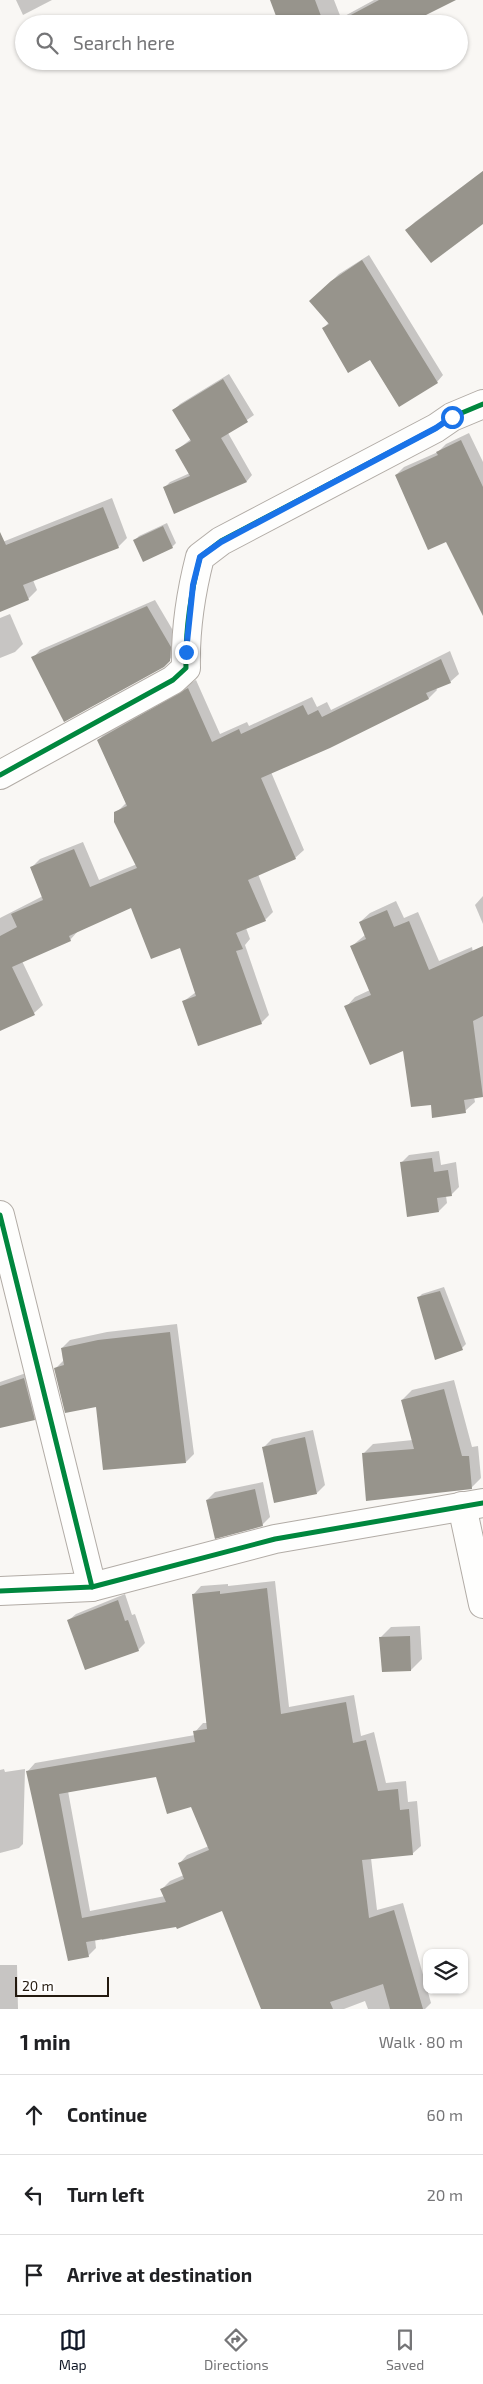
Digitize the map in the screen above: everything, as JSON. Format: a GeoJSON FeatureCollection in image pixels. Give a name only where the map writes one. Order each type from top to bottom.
{"type":"FeatureCollection","features":[{"type":"Feature","properties":{"kind":"street"},"geometry":{"type":"LineString","coordinates":[[0,775],[173,680],[186,668],[193,585],[200,557],[221,542],[436,428],[452,417],[483,404]]}},
{"type":"Feature","properties":{"kind":"street"},"geometry":{"type":"LineString","coordinates":[[0,1215],[92,1587]]}},
{"type":"Feature","properties":{"kind":"street"},"geometry":{"type":"LineString","coordinates":[[0,1591],[92,1587],[275,1539],[473,1505],[483,1604]]}},
{"type":"Feature","properties":{"kind":"building"},"geometry":{"type":"Polygon","coordinates":[[[270,0],[315,0],[321,15],[276,15],[270,0]]]}},
{"type":"Feature","properties":{"kind":"building"},"geometry":{"type":"Polygon","coordinates":[[[379,0],[456,0],[426,15],[351,15],[379,0]]]}},
{"type":"Feature","properties":{"kind":"building"},"geometry":{"type":"Polygon","coordinates":[[[483,171],[483,224],[431,263],[405,230],[483,171]]]}},
{"type":"Feature","properties":{"kind":"building"},"geometry":{"type":"Polygon","coordinates":[[[362,260],[438,383],[399,407],[370,360],[348,373],[322,328],[329,324],[309,301],[331,281],[362,260]]]}},
{"type":"Feature","properties":{"kind":"building"},"geometry":{"type":"Polygon","coordinates":[[[223,379],[248,422],[221,438],[247,482],[174,514],[163,487],[190,476],[175,450],[191,441],[172,410],[223,379]]]}},
{"type":"Feature","properties":{"kind":"building"},"geometry":{"type":"Polygon","coordinates":[[[461,440],[483,487],[483,616],[446,542],[428,550],[395,475],[438,455],[436,452],[461,440]]]}},
{"type":"Feature","properties":{"kind":"building"},"geometry":{"type":"Polygon","coordinates":[[[103,507],[119,548],[23,585],[29,600],[0,612],[0,532],[6,545],[103,507]]]}},
{"type":"Feature","properties":{"kind":"building"},"geometry":{"type":"Polygon","coordinates":[[[163,526],[173,548],[143,562],[133,540],[163,526]]]}},
{"type":"Feature","properties":{"kind":"building"},"geometry":{"type":"Polygon","coordinates":[[[147,606],[171,647],[170,661],[164,667],[64,722],[31,657],[147,606]]]}},
{"type":"Feature","properties":{"kind":"building"},"geometry":{"type":"Polygon","coordinates":[[[441,659],[451,683],[426,693],[429,699],[330,748],[261,778],[296,859],[248,880],[266,921],[236,933],[243,949],[236,951],[262,1024],[198,1046],[182,1001],[196,996],[180,948],[151,959],[131,908],[69,936],[71,941],[12,967],[35,1015],[0,1031],[0,936],[17,927],[11,914],[43,900],[30,867],[74,849],[90,887],[137,868],[114,822],[114,812],[127,806],[97,740],[188,688],[212,742],[239,729],[241,734],[303,705],[308,715],[318,710],[322,717],[441,659]]]}},
{"type":"Feature","properties":{"kind":"building"},"geometry":{"type":"Polygon","coordinates":[[[387,910],[394,927],[409,921],[429,970],[483,946],[483,1016],[473,1021],[483,1097],[464,1100],[466,1113],[432,1118],[431,1105],[411,1107],[403,1051],[370,1065],[344,1006],[371,995],[350,946],[366,939],[359,922],[387,910]]]}},
{"type":"Feature","properties":{"kind":"building"},"geometry":{"type":"Polygon","coordinates":[[[432,1158],[434,1172],[448,1170],[452,1196],[437,1198],[439,1212],[407,1217],[400,1162],[432,1158]]]}},
{"type":"Feature","properties":{"kind":"building"},"geometry":{"type":"Polygon","coordinates":[[[440,1291],[463,1350],[435,1360],[417,1297],[440,1291]]]}},
{"type":"Feature","properties":{"kind":"building"},"geometry":{"type":"Polygon","coordinates":[[[170,1332],[186,1463],[103,1470],[96,1407],[65,1413],[54,1368],[64,1365],[61,1348],[98,1340],[170,1332]]]}},
{"type":"Feature","properties":{"kind":"building"},"geometry":{"type":"Polygon","coordinates":[[[24,1378],[35,1420],[0,1428],[0,1386],[24,1378]]]}},
{"type":"Feature","properties":{"kind":"building"},"geometry":{"type":"Polygon","coordinates":[[[444,1389],[462,1456],[469,1456],[472,1489],[366,1501],[362,1453],[414,1449],[401,1400],[444,1389]]]}},
{"type":"Feature","properties":{"kind":"building"},"geometry":{"type":"Polygon","coordinates":[[[305,1437],[317,1494],[274,1503],[262,1447],[305,1437]]]}},
{"type":"Feature","properties":{"kind":"building"},"geometry":{"type":"Polygon","coordinates":[[[255,1489],[263,1526],[215,1539],[206,1500],[255,1489]]]}},
{"type":"Feature","properties":{"kind":"building"},"geometry":{"type":"Polygon","coordinates":[[[267,1588],[281,1714],[346,1702],[353,1743],[366,1740],[378,1791],[398,1789],[400,1810],[409,1809],[413,1855],[362,1860],[369,1918],[394,1910],[423,2009],[390,2009],[383,1984],[330,2002],[333,2009],[261,2009],[222,1911],[177,1929],[176,1927],[86,1942],[89,1957],[68,1961],[26,1771],[195,1742],[193,1731],[207,1729],[192,1594],[220,1591],[220,1594],[267,1588]],[[156,1777],[59,1794],[82,1918],[166,1902],[160,1889],[184,1879],[178,1863],[209,1850],[191,1807],[167,1814],[156,1777]]]}},
{"type":"Feature","properties":{"kind":"building"},"geometry":{"type":"Polygon","coordinates":[[[118,1600],[125,1621],[128,1620],[139,1651],[85,1670],[67,1620],[118,1600]]]}},
{"type":"Feature","properties":{"kind":"building"},"geometry":{"type":"Polygon","coordinates":[[[410,1636],[411,1671],[382,1672],[379,1637],[410,1636]]]}},
{"type":"Feature","properties":{"kind":"cycle path"},"geometry":{"type":"LineString","coordinates":[[0,775],[173,680],[186,668],[189,612],[200,557],[221,541],[436,428],[452,417],[483,404]]}},
{"type":"Feature","properties":{"kind":"cycle path"},"geometry":{"type":"LineString","coordinates":[[0,1215],[92,1587]]}},
{"type":"Feature","properties":{"kind":"cycle path"},"geometry":{"type":"LineString","coordinates":[[0,1591],[92,1587],[275,1539],[483,1503]]}},
{"type":"Feature","properties":{"kind":"route"},"geometry":{"type":"LineString","coordinates":[[186,652],[193,585],[200,557],[221,542],[436,428],[452,417]]}}]}
